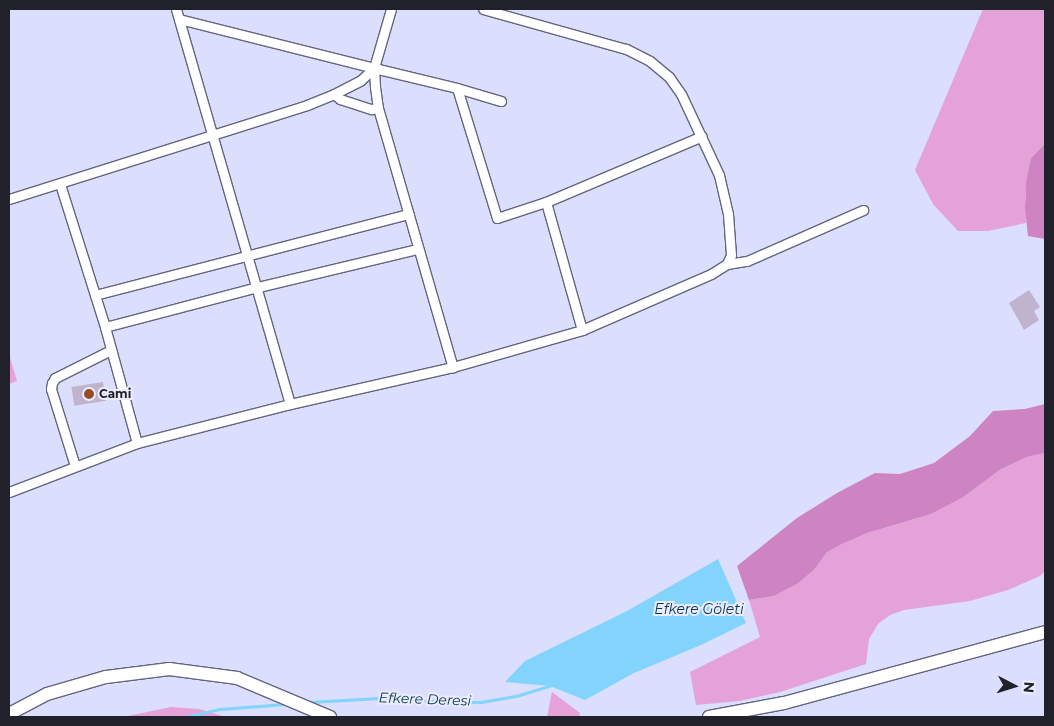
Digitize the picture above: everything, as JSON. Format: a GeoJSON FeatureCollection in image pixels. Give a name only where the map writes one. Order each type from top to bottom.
{"type":"FeatureCollection","features":[{"type":"Feature","properties":{"kind":"street"},"geometry":{"type":"LineString","coordinates":[[176,9],[258,287],[290,404]]}},
{"type":"Feature","properties":{"kind":"street"},"geometry":{"type":"LineString","coordinates":[[391,9],[374,68],[378,108],[453,367]]}},
{"type":"Feature","properties":{"kind":"street"},"geometry":{"type":"LineString","coordinates":[[483,9],[626,49],[650,61],[668,77],[681,94],[702,136],[724,193],[731,244],[727,264]]}},
{"type":"Feature","properties":{"kind":"street"},"geometry":{"type":"LineString","coordinates":[[179,19],[457,88],[501,101]]}},
{"type":"Feature","properties":{"kind":"street"},"geometry":{"type":"LineString","coordinates":[[9,200],[334,94],[361,80],[374,68]]}},
{"type":"Feature","properties":{"kind":"street"},"geometry":{"type":"LineString","coordinates":[[457,88],[497,218],[546,202],[702,136]]}},
{"type":"Feature","properties":{"kind":"street"},"geometry":{"type":"LineString","coordinates":[[334,94],[340,99],[371,109],[378,108]]}},
{"type":"Feature","properties":{"kind":"street"},"geometry":{"type":"LineString","coordinates":[[60,184],[112,350],[137,443]]}},
{"type":"Feature","properties":{"kind":"street"},"geometry":{"type":"LineString","coordinates":[[546,202],[582,330]]}},
{"type":"Feature","properties":{"kind":"street"},"geometry":{"type":"LineString","coordinates":[[9,492],[137,443],[290,404],[453,367],[582,330],[711,274],[727,264],[747,261],[863,210]]}},
{"type":"Feature","properties":{"kind":"street"},"geometry":{"type":"LineString","coordinates":[[95,295],[409,214]]}},
{"type":"Feature","properties":{"kind":"street"},"geometry":{"type":"LineString","coordinates":[[105,327],[258,287],[418,249]]}},
{"type":"Feature","properties":{"kind":"street"},"geometry":{"type":"LineString","coordinates":[[75,466],[51,389],[52,383],[55,378],[112,350]]}},
{"type":"Feature","properties":{"kind":"street"},"geometry":{"type":"LineString","coordinates":[[709,717],[784,703],[1045,632]]}},
{"type":"Feature","properties":{"kind":"street"},"geometry":{"type":"LineString","coordinates":[[9,714],[47,694],[106,677],[169,669],[237,678],[330,717]]}},
{"type":"Feature","properties":{"kind":"shaded area"},"geometry":{"type":"Polygon","coordinates":[[[983,9],[1045,9],[1045,144],[1031,158],[1025,196],[1026,223],[988,231],[958,231],[933,204],[915,170],[983,9]]]}},
{"type":"Feature","properties":{"kind":"shaded area"},"geometry":{"type":"Polygon","coordinates":[[[1045,144],[1045,239],[1028,236],[1025,209],[1026,183],[1031,158],[1045,144]]]}},
{"type":"Feature","properties":{"kind":"shaded area"},"geometry":{"type":"Polygon","coordinates":[[[9,354],[17,381],[9,384],[9,354]]]}},
{"type":"Feature","properties":{"kind":"shaded area"},"geometry":{"type":"Polygon","coordinates":[[[1045,404],[1045,453],[1027,457],[1001,469],[962,498],[931,514],[867,533],[840,545],[827,552],[814,570],[797,584],[774,596],[749,600],[737,566],[797,518],[837,493],[875,473],[900,474],[934,463],[970,436],[993,411],[1025,409],[1045,404]]]}},
{"type":"Feature","properties":{"kind":"shaded area"},"geometry":{"type":"Polygon","coordinates":[[[1045,453],[1045,571],[1040,576],[1008,590],[970,601],[904,610],[890,615],[878,624],[869,639],[866,664],[780,692],[740,701],[696,705],[690,672],[760,637],[749,600],[774,596],[797,584],[814,570],[827,552],[840,545],[867,533],[931,514],[962,498],[1001,469],[1027,457],[1045,453]]]}},
{"type":"Feature","properties":{"kind":"shaded area"},"geometry":{"type":"Polygon","coordinates":[[[552,692],[580,713],[579,717],[547,717],[552,692]]]}},
{"type":"Feature","properties":{"kind":"shaded area"},"geometry":{"type":"Polygon","coordinates":[[[171,707],[199,709],[226,717],[123,717],[171,707]]]}},
{"type":"Feature","properties":{"kind":"water","name":"Efkere Göleti"},"geometry":{"type":"Polygon","coordinates":[[[718,559],[746,623],[701,645],[634,673],[585,700],[550,686],[505,682],[525,661],[627,611],[718,559]]]}},
{"type":"Feature","properties":{"kind":"building"},"geometry":{"type":"Polygon","coordinates":[[[1029,290],[1040,307],[1034,311],[1039,320],[1024,330],[1009,303],[1029,290]]]}},
{"type":"Feature","properties":{"kind":"building","name":"Cami"},"geometry":{"type":"Polygon","coordinates":[[[103,382],[106,401],[74,406],[71,387],[103,382]]]}},
{"type":"Feature","properties":{"kind":"waterway","name":"Efkere Deresi"},"geometry":{"type":"LineString","coordinates":[[309,702],[397,697],[445,702],[481,702],[516,696],[552,685]]}},
{"type":"Feature","properties":{"kind":"waterway","name":"Efkere Deresi"},"geometry":{"type":"LineString","coordinates":[[185,717],[220,709],[285,704]]}},
{"type":"Feature","properties":{"kind":"place","name":"Cami"},"geometry":{"type":"Point","coordinates":[89,394]}}]}
